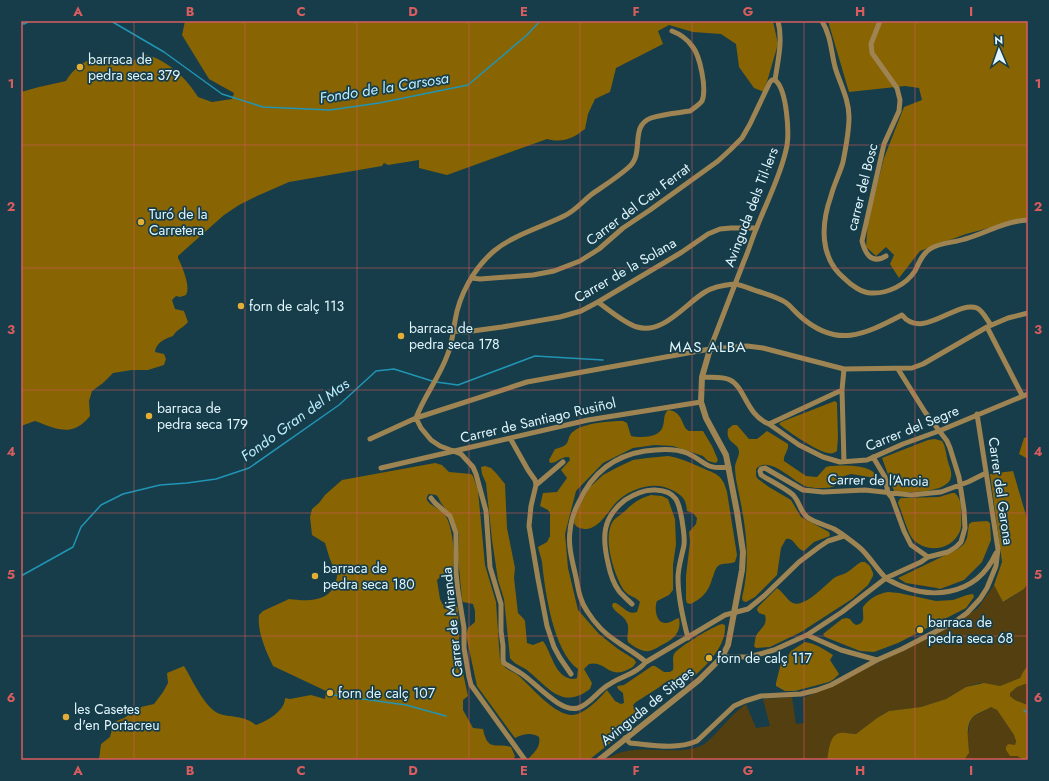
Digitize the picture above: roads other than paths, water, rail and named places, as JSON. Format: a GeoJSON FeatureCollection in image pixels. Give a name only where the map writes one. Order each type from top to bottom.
{"type":"FeatureCollection","features":[{"type":"Feature","properties":{"kind":"street"},"geometry":{"type":"LineString","coordinates":[[775,80],[780,42],[780,28],[778,21]]}},
{"type":"Feature","properties":{"kind":"street"},"geometry":{"type":"LineString","coordinates":[[822,21],[830,39],[835,68],[849,111],[843,162],[827,208],[824,233],[827,256],[841,276],[857,288],[870,294],[891,290],[909,278],[923,256],[930,249],[940,244],[966,239],[1007,223],[1028,220]]}},
{"type":"Feature","properties":{"kind":"street","name":"carrer del Bosc"},"geometry":{"type":"LineString","coordinates":[[880,21],[871,44],[872,54],[897,88],[900,105],[896,119],[884,144],[862,241],[870,258],[879,259],[886,256]]}},
{"type":"Feature","properties":{"kind":"street"},"geometry":{"type":"LineString","coordinates":[[672,31],[681,35],[691,44],[698,59],[704,90],[702,101],[690,111],[650,118],[644,122],[638,133],[638,149],[636,159],[630,166],[565,216],[495,250],[481,264],[464,291],[455,320],[454,331],[447,357],[420,407],[416,418],[421,428],[431,440],[440,446],[461,454],[473,467],[476,474],[484,504],[492,578],[501,604],[500,631],[503,646],[502,660],[504,663],[530,680],[549,697],[563,705],[573,708],[578,708],[589,702],[609,684],[638,670],[646,662],[688,638],[722,616],[748,609],[764,596],[799,562],[828,542],[844,536]]}},
{"type":"Feature","properties":{"kind":"street","name":"Avinguda dels Til·lers"},"geometry":{"type":"LineString","coordinates":[[735,284],[756,228],[780,172],[787,148],[787,113],[781,91],[777,81],[775,80]]}},
{"type":"Feature","properties":{"kind":"street","name":"Carrer del Cau Ferrat"},"geometry":{"type":"LineString","coordinates":[[472,278],[480,279],[533,275],[554,271],[580,261],[599,249],[623,228],[718,161],[730,150],[742,138],[754,117],[770,82],[775,80]]}},
{"type":"Feature","properties":{"kind":"street","name":"Carrer de la Solana"},"geometry":{"type":"LineString","coordinates":[[454,331],[465,332],[532,322],[580,311],[598,302],[682,252],[708,234],[720,229],[756,228]]}},
{"type":"Feature","properties":{"kind":"street"},"geometry":{"type":"LineString","coordinates":[[598,302],[636,327],[654,328],[671,318],[705,292],[717,287],[735,284],[777,298],[786,303],[802,318],[817,328],[838,335],[856,335],[868,332],[902,315],[910,322],[921,324],[967,307],[977,308],[981,310],[1025,394]]}},
{"type":"Feature","properties":{"kind":"street","name":"Avinguda de Sitges"},"geometry":{"type":"LineString","coordinates":[[599,760],[689,689],[722,657],[728,645],[742,570],[743,552],[729,467],[721,445],[706,418],[701,402],[702,377],[710,349],[735,284]]}},
{"type":"Feature","properties":{"kind":"street"},"geometry":{"type":"LineString","coordinates":[[370,439],[416,418],[527,382],[710,349],[747,346],[763,348],[844,369],[912,368],[923,364],[989,326],[1008,318],[1026,316]]}},
{"type":"Feature","properties":{"kind":"street"},"geometry":{"type":"LineString","coordinates":[[844,369],[842,390],[844,462]]}},
{"type":"Feature","properties":{"kind":"street"},"geometry":{"type":"LineString","coordinates":[[722,657],[736,658],[755,655],[774,650],[807,636],[842,612],[886,578],[921,562],[928,557],[948,552],[956,547],[964,535],[964,510],[959,477],[950,448],[898,369]]}},
{"type":"Feature","properties":{"kind":"street","name":"Carrer del Segre"},"geometry":{"type":"LineString","coordinates":[[702,377],[724,378],[731,380],[740,390],[757,416],[764,422],[813,453],[834,461],[844,462],[867,460],[1025,394]]}},
{"type":"Feature","properties":{"kind":"street"},"geometry":{"type":"LineString","coordinates":[[769,424],[842,390]]}},
{"type":"Feature","properties":{"kind":"street","name":"Carrer de Santiago Rusiñol"},"geometry":{"type":"LineString","coordinates":[[381,468],[588,420],[701,402]]}},
{"type":"Feature","properties":{"kind":"street","name":"Carrer del Garona"},"geometry":{"type":"LineString","coordinates":[[625,738],[630,743],[679,746],[690,744],[698,741],[734,706],[744,701],[761,696],[801,694],[831,685],[877,660],[902,649],[956,621],[968,613],[987,588],[996,566],[998,549],[977,414]]}},
{"type":"Feature","properties":{"kind":"street"},"geometry":{"type":"LineString","coordinates":[[510,438],[535,480],[536,485],[531,506],[529,526],[538,579],[547,626],[554,647],[571,674]]}},
{"type":"Feature","properties":{"kind":"street"},"geometry":{"type":"LineString","coordinates":[[646,662],[609,636],[582,604],[570,548],[570,530],[573,514],[583,493],[600,471],[610,463],[634,454],[646,451],[674,450],[687,453],[714,468],[729,467]]}},
{"type":"Feature","properties":{"kind":"street"},"geometry":{"type":"LineString","coordinates":[[873,457],[885,477],[888,493],[892,498],[904,531],[911,545],[928,557]]}},
{"type":"Feature","properties":{"kind":"street"},"geometry":{"type":"LineString","coordinates":[[536,485],[563,462]]}},
{"type":"Feature","properties":{"kind":"street"},"geometry":{"type":"LineString","coordinates":[[794,495],[798,488],[765,468],[760,470],[761,475],[794,495],[801,511],[808,518],[834,529],[844,536],[862,549],[886,578],[907,589],[920,592],[941,593],[954,591],[970,583],[985,572],[998,549]]}},
{"type":"Feature","properties":{"kind":"street","name":"Carrer de l'Anoia"},"geometry":{"type":"LineString","coordinates":[[798,488],[814,491],[865,490],[911,495],[926,494],[941,492],[960,486],[986,474]]}},
{"type":"Feature","properties":{"kind":"street"},"geometry":{"type":"LineString","coordinates":[[632,604],[619,591],[610,572],[605,548],[605,528],[608,519],[615,510],[621,503],[632,495],[647,490],[659,490],[672,495],[680,506],[684,536],[678,577],[679,592],[688,638]]}},
{"type":"Feature","properties":{"kind":"street","name":"Carrer de Miranda"},"geometry":{"type":"LineString","coordinates":[[431,498],[434,503],[450,516],[456,533],[456,573],[464,628],[464,648],[468,677],[471,685],[525,760]]}},
{"type":"Feature","properties":{"kind":"street"},"geometry":{"type":"LineString","coordinates":[[807,636],[841,650],[877,660]]}},
{"type":"Feature","properties":{"kind":"waterway","name":"Fondo de la Carsosa"},"geometry":{"type":"LineString","coordinates":[[21,23],[24,24],[30,21]]}},
{"type":"Feature","properties":{"kind":"waterway","name":"Fondo de la Carsosa"},"geometry":{"type":"LineString","coordinates":[[111,21],[164,52],[222,94],[263,107],[330,110],[379,103],[468,85],[527,35],[540,21]]}},
{"type":"Feature","properties":{"kind":"waterway","name":"Fondo Gran del Mas"},"geometry":{"type":"LineString","coordinates":[[436,382],[458,385],[535,356],[603,360]]}},
{"type":"Feature","properties":{"kind":"waterway","name":"Fondo Gran del Mas"},"geometry":{"type":"LineString","coordinates":[[21,576],[73,547],[81,527],[101,505],[123,494],[160,485],[216,479],[249,468],[339,405],[376,371],[394,369],[432,381]]}},
{"type":"Feature","properties":{"kind":"waterway"},"geometry":{"type":"LineString","coordinates":[[334,695],[406,705],[446,716]]}},
{"type":"Feature","properties":{"kind":"waterway"},"geometry":{"type":"LineString","coordinates":[[1024,710],[1028,714]]}},
{"type":"Feature","properties":{"kind":"place","name":"barraca de pedra seca 379"},"geometry":{"type":"Point","coordinates":[80,67]}},
{"type":"Feature","properties":{"kind":"place","name":"Turó de la Carretera"},"geometry":{"type":"Point","coordinates":[141,222]}},
{"type":"Feature","properties":{"kind":"place","name":"forn de calç 113"},"geometry":{"type":"Point","coordinates":[241,306]}},
{"type":"Feature","properties":{"kind":"place","name":"barraca de pedra seca 178"},"geometry":{"type":"Point","coordinates":[401,336]}},
{"type":"Feature","properties":{"kind":"place","name":"barraca de pedra seca 179"},"geometry":{"type":"Point","coordinates":[149,416]}},
{"type":"Feature","properties":{"kind":"place","name":"barraca de pedra seca 180"},"geometry":{"type":"Point","coordinates":[315,576]}},
{"type":"Feature","properties":{"kind":"place","name":"barraca de pedra seca 68"},"geometry":{"type":"Point","coordinates":[920,630]}},
{"type":"Feature","properties":{"kind":"place","name":"forn de calç 117"},"geometry":{"type":"Point","coordinates":[709,658]}},
{"type":"Feature","properties":{"kind":"place","name":"forn de calç 107"},"geometry":{"type":"Point","coordinates":[330,693]}},
{"type":"Feature","properties":{"kind":"place","name":"les Casetes d'en Portacreu"},"geometry":{"type":"Point","coordinates":[66,717]}},
{"type":"Feature","properties":{"kind":"district","name":"MAS ALBA"},"geometry":{"type":"Point","coordinates":[708,347]}}]}
